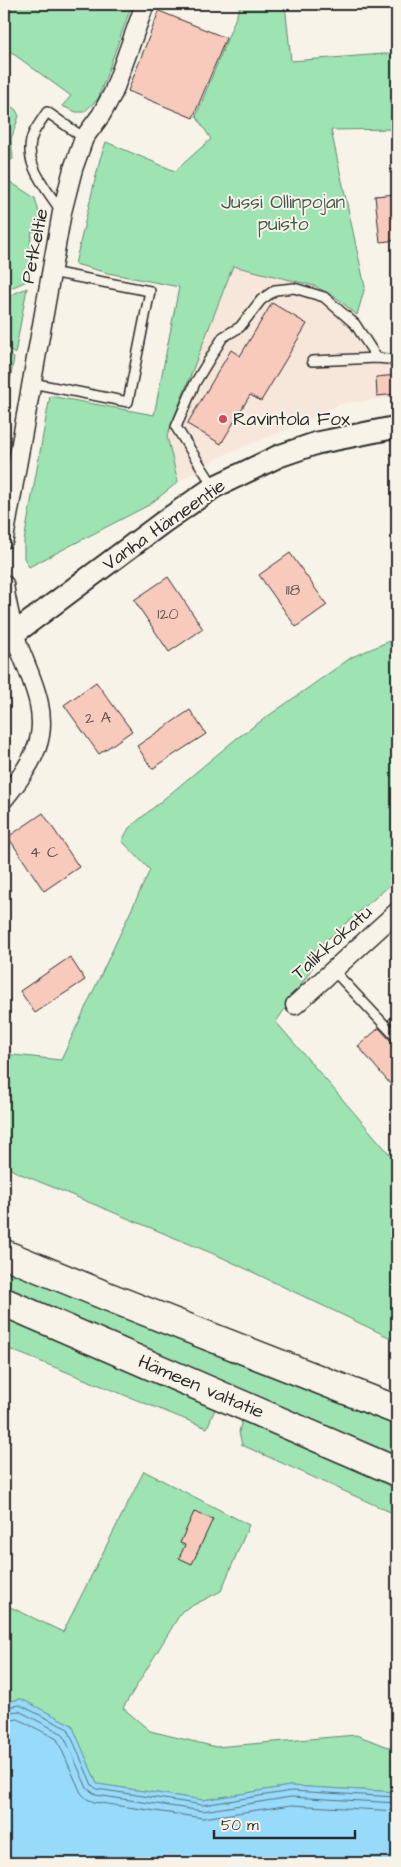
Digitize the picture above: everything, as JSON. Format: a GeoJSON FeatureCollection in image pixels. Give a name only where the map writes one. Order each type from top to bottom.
{"type":"FeatureCollection","features":[{"type":"Feature","properties":{"kind":"highway"},"geometry":{"type":"LineString","coordinates":[[4,1254],[397,1410]]}},
{"type":"Feature","properties":{"kind":"highway","name":"Hämeen valtatie"},"geometry":{"type":"LineString","coordinates":[[4,1302],[397,1472]]}},
{"type":"Feature","properties":{"kind":"street","name":"Petkeltie"},"geometry":{"type":"LineString","coordinates":[[4,539],[62,212],[73,169],[84,138],[101,115],[113,92],[146,4]]}},
{"type":"Feature","properties":{"kind":"street","name":"Vanha Hämeentie"},"geometry":{"type":"LineString","coordinates":[[9,637],[162,523],[214,487],[279,456],[318,443],[397,427]]}},
{"type":"Feature","properties":{"kind":"street"},"geometry":{"type":"LineString","coordinates":[[4,584],[9,637],[36,688],[40,718],[37,746],[30,762],[4,799]]}},
{"type":"Feature","properties":{"kind":"street","name":"Talikkokatu"},"geometry":{"type":"LineString","coordinates":[[295,1005],[397,912]]}},
{"type":"Feature","properties":{"kind":"lane"},"geometry":{"type":"LineString","coordinates":[[62,212],[36,173],[30,158],[34,132],[48,112],[84,138]]}},
{"type":"Feature","properties":{"kind":"lane"},"geometry":{"type":"LineString","coordinates":[[32,384],[128,402],[150,291],[51,272]]}},
{"type":"Feature","properties":{"kind":"lane"},"geometry":{"type":"LineString","coordinates":[[214,487],[176,427],[195,383],[223,337],[240,327],[260,300],[275,290],[294,288],[324,297],[355,324],[377,358]]}},
{"type":"Feature","properties":{"kind":"lane"},"geometry":{"type":"LineString","coordinates":[[312,361],[377,358],[397,360]]}},
{"type":"Feature","properties":{"kind":"lane"},"geometry":{"type":"LineString","coordinates":[[333,970],[397,1038]]}},
{"type":"Feature","properties":{"kind":"shaded area"},"geometry":{"type":"Polygon","coordinates":[[[234,266],[315,286],[338,299],[357,315],[385,355],[397,356],[397,397],[340,404],[300,424],[222,456],[178,482],[167,436],[234,266]]]}},
{"type":"Feature","properties":{"kind":"green space"},"geometry":{"type":"Polygon","coordinates":[[[4,4],[132,4],[98,99],[84,112],[76,112],[62,106],[71,96],[4,47],[4,4]]]}},
{"type":"Feature","properties":{"kind":"green space","name":"Jussi Ollinpojan puisto"},"geometry":{"type":"Polygon","coordinates":[[[233,4],[285,4],[291,61],[397,53],[397,129],[331,130],[365,287],[357,315],[338,299],[315,286],[233,266],[167,436],[178,482],[149,505],[29,567],[24,558],[24,541],[50,396],[154,415],[179,287],[108,273],[75,264],[100,159],[106,142],[175,171],[211,139],[196,116],[240,7],[233,4]]]}},
{"type":"Feature","properties":{"kind":"green space"},"geometry":{"type":"Polygon","coordinates":[[[4,101],[16,110],[19,116],[11,139],[13,159],[4,163],[4,101]]]}},
{"type":"Feature","properties":{"kind":"green space"},"geometry":{"type":"Polygon","coordinates":[[[4,178],[35,198],[40,216],[38,232],[32,231],[30,244],[35,245],[29,280],[4,291],[4,178]]]}},
{"type":"Feature","properties":{"kind":"green space"},"geometry":{"type":"Polygon","coordinates":[[[27,288],[15,354],[4,346],[4,298],[27,288]]]}},
{"type":"Feature","properties":{"kind":"green space"},"geometry":{"type":"Polygon","coordinates":[[[4,351],[14,358],[4,416],[4,351]]]}},
{"type":"Feature","properties":{"kind":"green space"},"geometry":{"type":"Polygon","coordinates":[[[397,638],[397,879],[308,956],[315,964],[276,1022],[393,1158],[397,1160],[397,1341],[221,1257],[16,1172],[4,1165],[4,1054],[61,1060],[150,870],[122,841],[129,828],[237,738],[352,657],[397,638]]]}},
{"type":"Feature","properties":{"kind":"green space"},"geometry":{"type":"Polygon","coordinates":[[[4,1267],[397,1423],[397,1456],[4,1287],[4,1267]]]}},
{"type":"Feature","properties":{"kind":"green space"},"geometry":{"type":"Polygon","coordinates":[[[4,1315],[216,1407],[207,1428],[4,1347],[4,1315]]]}},
{"type":"Feature","properties":{"kind":"green space"},"geometry":{"type":"Polygon","coordinates":[[[242,1420],[397,1486],[397,1515],[242,1445],[239,1432],[242,1420]]]}},
{"type":"Feature","properties":{"kind":"green space"},"geometry":{"type":"Polygon","coordinates":[[[144,1471],[249,1525],[221,1591],[182,1611],[123,1708],[150,1731],[216,1747],[356,1735],[397,1750],[397,1792],[290,1786],[203,1800],[97,1784],[72,1725],[21,1699],[4,1702],[4,1604],[63,1632],[144,1471]]]}},
{"type":"Feature","properties":{"kind":"water"},"geometry":{"type":"Polygon","coordinates":[[[21,1699],[72,1725],[97,1784],[203,1800],[290,1786],[397,1792],[397,1863],[4,1863],[4,1702],[21,1699]]]}},
{"type":"Feature","properties":{"kind":"building"},"geometry":{"type":"Polygon","coordinates":[[[159,11],[226,38],[193,118],[128,91],[159,11]]]}},
{"type":"Feature","properties":{"kind":"building"},"geometry":{"type":"Polygon","coordinates":[[[397,194],[397,240],[380,242],[375,196],[397,194]]]}},
{"type":"Feature","properties":{"kind":"building"},"geometry":{"type":"Polygon","coordinates":[[[272,303],[307,324],[261,401],[250,395],[221,444],[187,424],[231,350],[240,356],[272,303]]]}},
{"type":"Feature","properties":{"kind":"building"},"geometry":{"type":"Polygon","coordinates":[[[397,375],[397,394],[377,396],[376,377],[397,375]]]}},
{"type":"Feature","properties":{"kind":"building"},"geometry":{"type":"Polygon","coordinates":[[[290,553],[327,605],[296,627],[259,575],[290,553]]]}},
{"type":"Feature","properties":{"kind":"building"},"geometry":{"type":"Polygon","coordinates":[[[168,577],[203,629],[169,652],[134,600],[168,577]]]}},
{"type":"Feature","properties":{"kind":"building"},"geometry":{"type":"Polygon","coordinates":[[[96,682],[132,731],[99,754],[64,705],[96,682]]]}},
{"type":"Feature","properties":{"kind":"building"},"geometry":{"type":"Polygon","coordinates":[[[190,710],[206,734],[152,769],[137,746],[190,710]]]}},
{"type":"Feature","properties":{"kind":"building"},"geometry":{"type":"Polygon","coordinates":[[[43,813],[79,867],[44,891],[8,837],[43,813]]]}},
{"type":"Feature","properties":{"kind":"building"},"geometry":{"type":"Polygon","coordinates":[[[70,957],[85,980],[35,1013],[20,991],[70,957]]]}},
{"type":"Feature","properties":{"kind":"building"},"geometry":{"type":"Polygon","coordinates":[[[397,1012],[397,1029],[388,1020],[397,1012]]]}},
{"type":"Feature","properties":{"kind":"building"},"geometry":{"type":"Polygon","coordinates":[[[379,1028],[392,1042],[397,1044],[397,1092],[358,1046],[379,1028]]]}},
{"type":"Feature","properties":{"kind":"building"},"geometry":{"type":"Polygon","coordinates":[[[194,1512],[213,1519],[192,1564],[179,1558],[185,1545],[180,1543],[194,1512]]]}},
{"type":"Feature","properties":{"kind":"place","name":"Ravintola Fox"},"geometry":{"type":"Point","coordinates":[223,419]}}]}
